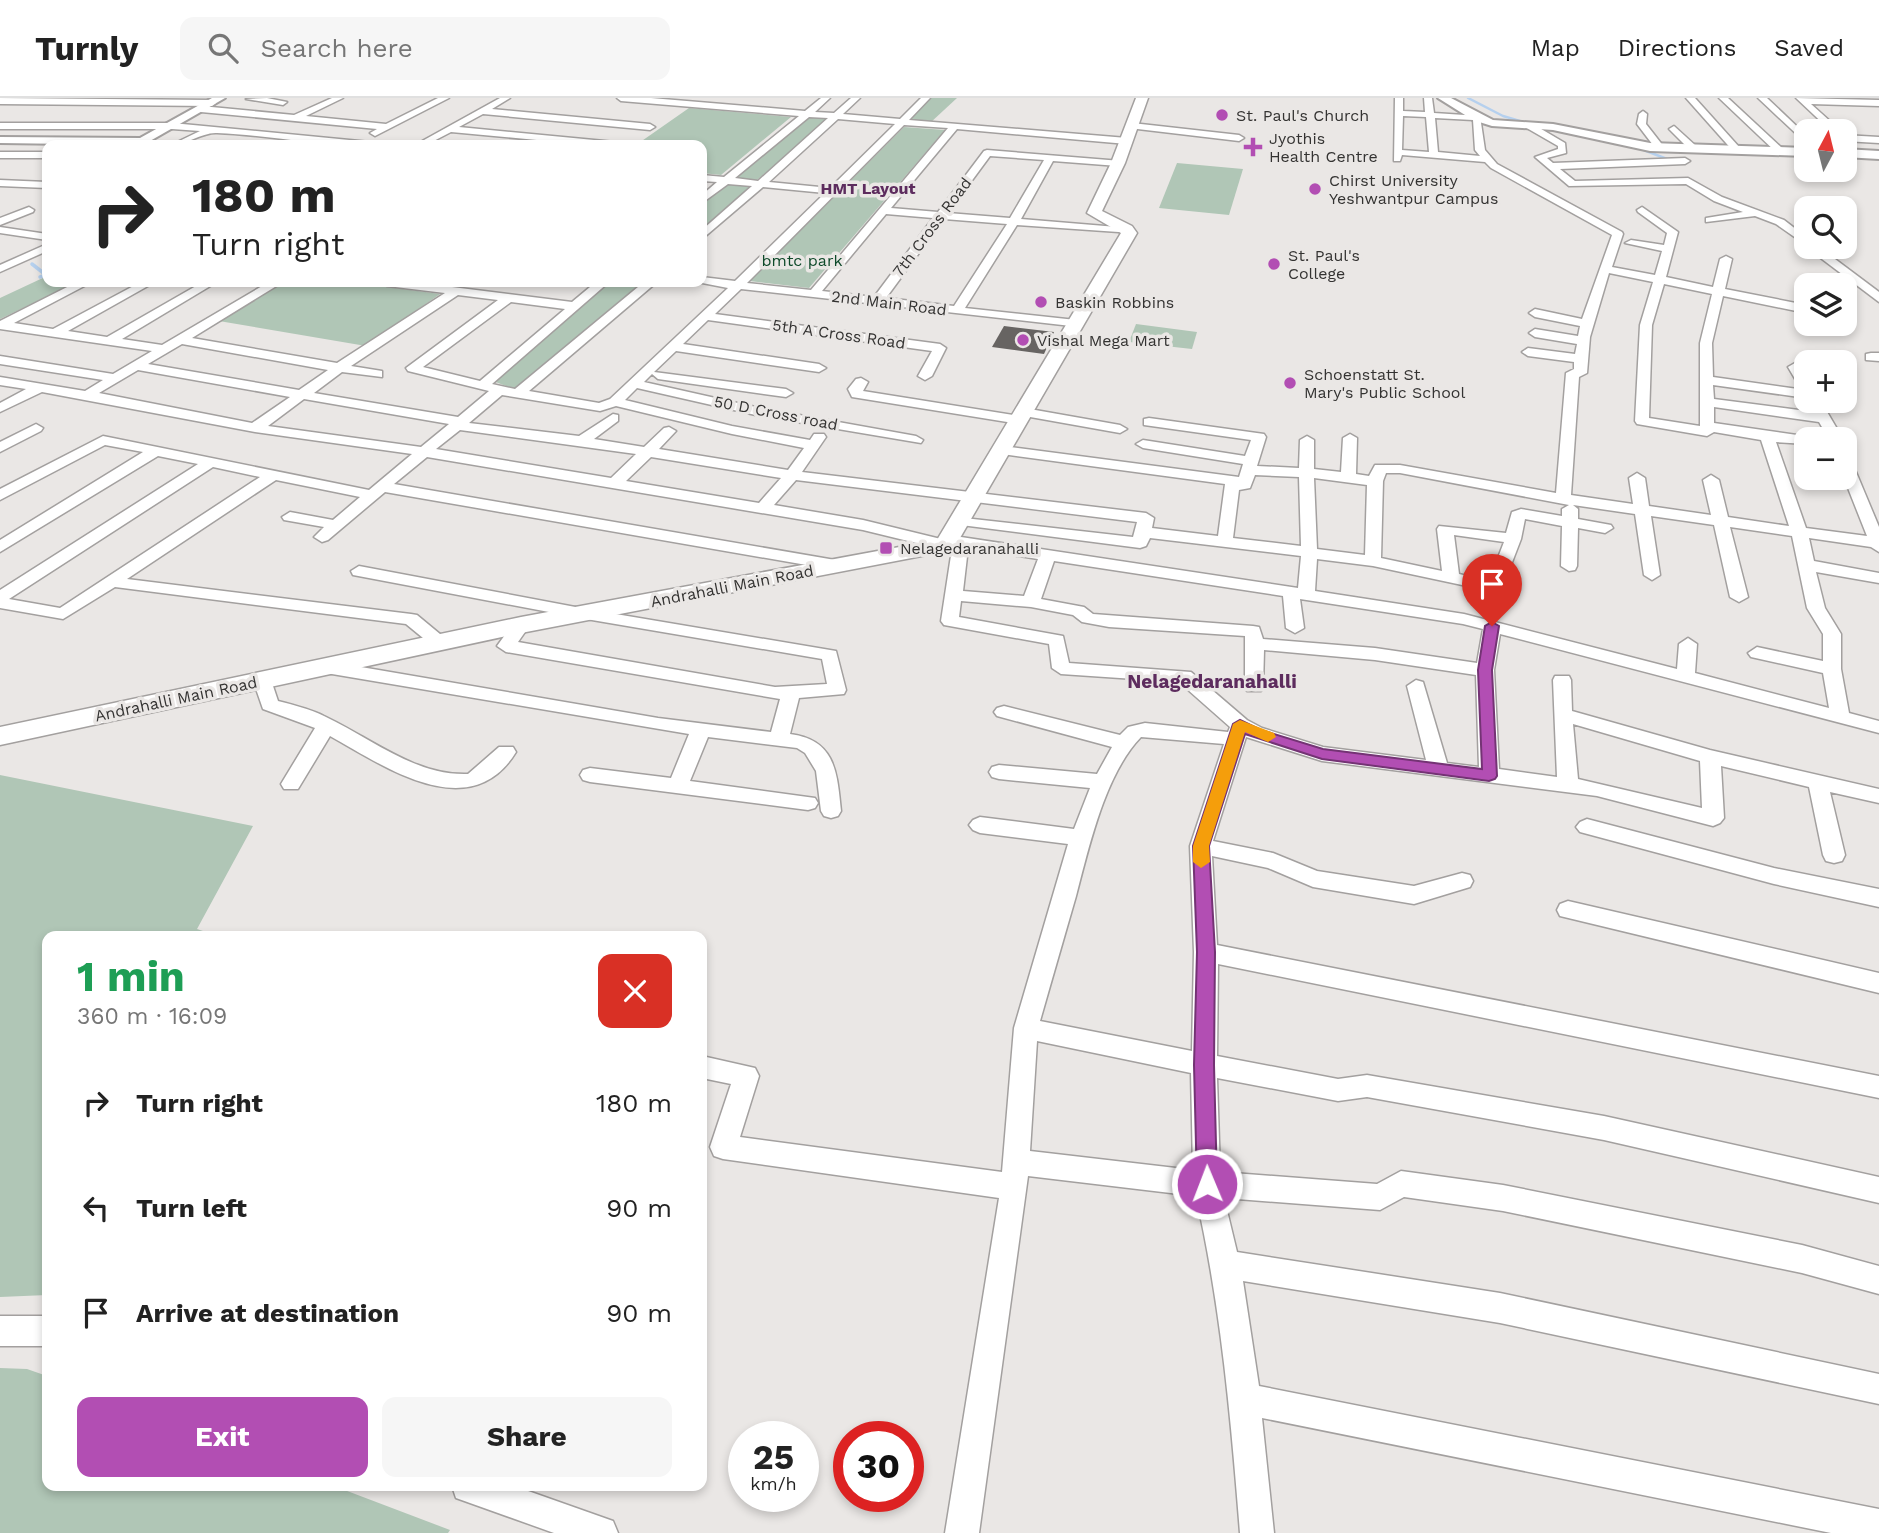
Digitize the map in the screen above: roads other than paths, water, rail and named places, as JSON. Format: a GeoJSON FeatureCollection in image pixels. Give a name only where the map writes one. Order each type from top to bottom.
{"type":"FeatureCollection","features":[{"type":"Feature","properties":{"kind":"main road"},"geometry":{"type":"LineString","coordinates":[[956,536],[974,499],[1129,231],[1094,212],[1118,163],[1142,98]]}},
{"type":"Feature","properties":{"kind":"main road","name":"Andrahalli Main Road"},"geometry":{"type":"LineString","coordinates":[[0,736],[521,625],[841,566],[956,536]]}},
{"type":"Feature","properties":{"kind":"street"},"geometry":{"type":"LineString","coordinates":[[241,98],[287,100]]}},
{"type":"Feature","properties":{"kind":"street"},"geometry":{"type":"LineString","coordinates":[[296,118],[340,98]]}},
{"type":"Feature","properties":{"kind":"street"},"geometry":{"type":"LineString","coordinates":[[423,98],[444,99]]}},
{"type":"Feature","properties":{"kind":"street"},"geometry":{"type":"LineString","coordinates":[[429,140],[506,98]]}},
{"type":"Feature","properties":{"kind":"street"},"geometry":{"type":"LineString","coordinates":[[621,98],[953,128],[1240,138]]}},
{"type":"Feature","properties":{"kind":"street"},"geometry":{"type":"LineString","coordinates":[[758,110],[773,98]]}},
{"type":"Feature","properties":{"kind":"street"},"geometry":{"type":"LineString","coordinates":[[707,196],[826,98]]}},
{"type":"Feature","properties":{"kind":"street"},"geometry":{"type":"LineString","coordinates":[[707,232],[856,98]]}},
{"type":"Feature","properties":{"kind":"street"},"geometry":{"type":"LineString","coordinates":[[508,298],[413,368],[517,394],[600,407],[615,402],[738,285],[926,98]]}},
{"type":"Feature","properties":{"kind":"street"},"geometry":{"type":"LineString","coordinates":[[1399,98],[1397,156],[1434,155],[1486,159]]}},
{"type":"Feature","properties":{"kind":"street"},"geometry":{"type":"LineString","coordinates":[[1428,98],[1434,155]]}},
{"type":"Feature","properties":{"kind":"street"},"geometry":{"type":"LineString","coordinates":[[1443,98],[1477,118],[1492,123],[1594,134],[1685,161],[1552,170]]}},
{"type":"Feature","properties":{"kind":"street"},"geometry":{"type":"LineString","coordinates":[[1690,98],[1737,150]]}},
{"type":"Feature","properties":{"kind":"street"},"geometry":{"type":"LineString","coordinates":[[1723,98],[1780,151]]}},
{"type":"Feature","properties":{"kind":"street"},"geometry":{"type":"LineString","coordinates":[[1762,98],[1794,129]]}},
{"type":"Feature","properties":{"kind":"street"},"geometry":{"type":"LineString","coordinates":[[0,101],[23,99],[211,103],[255,114],[388,127]]}},
{"type":"Feature","properties":{"kind":"street"},"geometry":{"type":"LineString","coordinates":[[0,111],[23,99]]}},
{"type":"Feature","properties":{"kind":"street"},"geometry":{"type":"LineString","coordinates":[[363,140],[444,99]]}},
{"type":"Feature","properties":{"kind":"street"},"geometry":{"type":"LineString","coordinates":[[1802,99],[1879,103]]}},
{"type":"Feature","properties":{"kind":"street"},"geometry":{"type":"LineString","coordinates":[[1802,99],[1823,119]]}},
{"type":"Feature","properties":{"kind":"street"},"geometry":{"type":"LineString","coordinates":[[255,114],[287,100]]}},
{"type":"Feature","properties":{"kind":"street"},"geometry":{"type":"LineString","coordinates":[[145,140],[211,103]]}},
{"type":"Feature","properties":{"kind":"street"},"geometry":{"type":"LineString","coordinates":[[673,111],[684,104]]}},
{"type":"Feature","properties":{"kind":"street"},"geometry":{"type":"LineString","coordinates":[[1813,109],[1843,111],[1850,115]]}},
{"type":"Feature","properties":{"kind":"street"},"geometry":{"type":"LineString","coordinates":[[481,111],[650,127]]}},
{"type":"Feature","properties":{"kind":"street"},"geometry":{"type":"LineString","coordinates":[[1399,113],[1477,118]]}},
{"type":"Feature","properties":{"kind":"street"},"geometry":{"type":"LineString","coordinates":[[1643,114],[1641,124],[1653,150],[1663,162]]}},
{"type":"Feature","properties":{"kind":"street"},"geometry":{"type":"LineString","coordinates":[[163,115],[187,116]]}},
{"type":"Feature","properties":{"kind":"street"},"geometry":{"type":"LineString","coordinates":[[1477,118],[1480,150],[1494,166],[1618,234],[1586,323],[1580,373],[1573,373],[1567,499],[1570,522],[1569,566]]}},
{"type":"Feature","properties":{"kind":"street"},"geometry":{"type":"LineString","coordinates":[[632,139],[662,119]]}},
{"type":"Feature","properties":{"kind":"street"},"geometry":{"type":"LineString","coordinates":[[1528,125],[1562,145],[1563,151],[1540,156],[1552,170],[1573,184],[1709,180]]}},
{"type":"Feature","properties":{"kind":"street"},"geometry":{"type":"LineString","coordinates":[[0,126],[170,127],[312,140]]}},
{"type":"Feature","properties":{"kind":"street"},"geometry":{"type":"LineString","coordinates":[[813,295],[953,128]]}},
{"type":"Feature","properties":{"kind":"street"},"geometry":{"type":"LineString","coordinates":[[449,129],[563,140]]}},
{"type":"Feature","properties":{"kind":"street"},"geometry":{"type":"LineString","coordinates":[[1674,129],[1693,148]]}},
{"type":"Feature","properties":{"kind":"street"},"geometry":{"type":"LineString","coordinates":[[187,140],[211,130]]}},
{"type":"Feature","properties":{"kind":"street"},"geometry":{"type":"LineString","coordinates":[[232,140],[248,133]]}},
{"type":"Feature","properties":{"kind":"street"},"geometry":{"type":"LineString","coordinates":[[291,140],[296,138]]}},
{"type":"Feature","properties":{"kind":"street"},"geometry":{"type":"LineString","coordinates":[[0,139],[42,140]]}},
{"type":"Feature","properties":{"kind":"street"},"geometry":{"type":"LineString","coordinates":[[1857,139],[1879,140]]}},
{"type":"Feature","properties":{"kind":"street"},"geometry":{"type":"LineString","coordinates":[[1857,146],[1873,154]]}},
{"type":"Feature","properties":{"kind":"street"},"geometry":{"type":"LineString","coordinates":[[1653,150],[1693,148],[1794,152]]}},
{"type":"Feature","properties":{"kind":"street","name":"7th Cross Road"},"geometry":{"type":"LineString","coordinates":[[877,302],[987,153],[1050,158]]}},
{"type":"Feature","properties":{"kind":"street"},"geometry":{"type":"LineString","coordinates":[[0,155],[42,155]]}},
{"type":"Feature","properties":{"kind":"street"},"geometry":{"type":"LineString","coordinates":[[957,311],[1013,223],[1050,158],[1118,163]]}},
{"type":"Feature","properties":{"kind":"street"},"geometry":{"type":"LineString","coordinates":[[0,166],[15,169],[0,182]]}},
{"type":"Feature","properties":{"kind":"street"},"geometry":{"type":"LineString","coordinates":[[1511,176],[1535,174]]}},
{"type":"Feature","properties":{"kind":"street"},"geometry":{"type":"LineString","coordinates":[[707,178],[834,191]]}},
{"type":"Feature","properties":{"kind":"street"},"geometry":{"type":"LineString","coordinates":[[1688,181],[1718,199],[1752,214],[1780,222],[1794,233]]}},
{"type":"Feature","properties":{"kind":"street"},"geometry":{"type":"LineString","coordinates":[[0,182],[42,185]]}},
{"type":"Feature","properties":{"kind":"street"},"geometry":{"type":"LineString","coordinates":[[0,222],[29,210]]}},
{"type":"Feature","properties":{"kind":"street"},"geometry":{"type":"LineString","coordinates":[[1642,210],[1673,232],[1646,325],[1642,421],[1707,432],[1706,344],[1726,259]]}},
{"type":"Feature","properties":{"kind":"street"},"geometry":{"type":"LineString","coordinates":[[884,211],[1129,231]]}},
{"type":"Feature","properties":{"kind":"street"},"geometry":{"type":"LineString","coordinates":[[1710,220],[1752,214]]}},
{"type":"Feature","properties":{"kind":"street"},"geometry":{"type":"LineString","coordinates":[[0,230],[42,236]]}},
{"type":"Feature","properties":{"kind":"street"},"geometry":{"type":"LineString","coordinates":[[1631,243],[1670,249]]}},
{"type":"Feature","properties":{"kind":"street"},"geometry":{"type":"LineString","coordinates":[[0,269],[42,249]]}},
{"type":"Feature","properties":{"kind":"street"},"geometry":{"type":"LineString","coordinates":[[1825,259],[1858,288],[1879,298]]}},
{"type":"Feature","properties":{"kind":"street"},"geometry":{"type":"LineString","coordinates":[[1606,269],[1794,306]]}},
{"type":"Feature","properties":{"kind":"street","name":"2nd Main Road"},"geometry":{"type":"LineString","coordinates":[[707,282],[1076,324]]}},
{"type":"Feature","properties":{"kind":"street"},"geometry":{"type":"LineString","coordinates":[[1,325],[76,287]]}},
{"type":"Feature","properties":{"kind":"street"},"geometry":{"type":"LineString","coordinates":[[55,333],[140,287]]}},
{"type":"Feature","properties":{"kind":"street"},"geometry":{"type":"LineString","coordinates":[[109,341],[202,287]]}},
{"type":"Feature","properties":{"kind":"street"},"geometry":{"type":"LineString","coordinates":[[87,395],[269,287]]}},
{"type":"Feature","properties":{"kind":"street"},"geometry":{"type":"LineString","coordinates":[[425,287],[573,306]]}},
{"type":"Feature","properties":{"kind":"street"},"geometry":{"type":"LineString","coordinates":[[483,384],[597,287]]}},
{"type":"Feature","properties":{"kind":"street"},"geometry":{"type":"LineString","coordinates":[[517,394],[645,287]]}},
{"type":"Feature","properties":{"kind":"street"},"geometry":{"type":"LineString","coordinates":[[255,428],[339,368],[456,291]]}},
{"type":"Feature","properties":{"kind":"street"},"geometry":{"type":"LineString","coordinates":[[1535,313],[1586,323]]}},
{"type":"Feature","properties":{"kind":"street","name":"5th A Cross Road"},"geometry":{"type":"LineString","coordinates":[[706,316],[940,348],[925,376]]}},
{"type":"Feature","properties":{"kind":"street"},"geometry":{"type":"LineString","coordinates":[[1,325],[164,349]]}},
{"type":"Feature","properties":{"kind":"street"},"geometry":{"type":"LineString","coordinates":[[1535,332],[1583,341]]}},
{"type":"Feature","properties":{"kind":"street"},"geometry":{"type":"LineString","coordinates":[[180,340],[377,374]]}},
{"type":"Feature","properties":{"kind":"street"},"geometry":{"type":"LineString","coordinates":[[674,347],[819,368]]}},
{"type":"Feature","properties":{"kind":"street"},"geometry":{"type":"LineString","coordinates":[[1528,352],[1580,359]]}},
{"type":"Feature","properties":{"kind":"street"},"geometry":{"type":"LineString","coordinates":[[0,360],[116,378]]}},
{"type":"Feature","properties":{"kind":"street"},"geometry":{"type":"LineString","coordinates":[[135,366],[461,422],[465,427],[582,441],[792,475],[1146,518],[1135,567]]}},
{"type":"Feature","properties":{"kind":"street"},"geometry":{"type":"LineString","coordinates":[[641,379],[786,393]]}},
{"type":"Feature","properties":{"kind":"street","name":"50 D Cross road"},"geometry":{"type":"LineString","coordinates":[[641,379],[760,412],[916,440]]}},
{"type":"Feature","properties":{"kind":"street"},"geometry":{"type":"LineString","coordinates":[[1707,380],[1794,392]]}},
{"type":"Feature","properties":{"kind":"street"},"geometry":{"type":"LineString","coordinates":[[0,381],[255,428],[426,452],[863,525],[956,536],[1048,555],[1464,619],[1879,727]]}},
{"type":"Feature","properties":{"kind":"street"},"geometry":{"type":"LineString","coordinates":[[861,382],[855,388],[857,394],[1120,429]]}},
{"type":"Feature","properties":{"kind":"street"},"geometry":{"type":"LineString","coordinates":[[0,408],[41,387]]}},
{"type":"Feature","properties":{"kind":"street"},"geometry":{"type":"LineString","coordinates":[[322,537],[499,390]]}},
{"type":"Feature","properties":{"kind":"street"},"geometry":{"type":"LineString","coordinates":[[615,402],[732,430],[813,445]]}},
{"type":"Feature","properties":{"kind":"street"},"geometry":{"type":"LineString","coordinates":[[1707,402],[1824,418]]}},
{"type":"Feature","properties":{"kind":"street"},"geometry":{"type":"LineString","coordinates":[[1821,413],[1829,427]]}},
{"type":"Feature","properties":{"kind":"street"},"geometry":{"type":"LineString","coordinates":[[582,441],[612,418]]}},
{"type":"Feature","properties":{"kind":"street"},"geometry":{"type":"LineString","coordinates":[[1149,422],[1259,437],[1245,485],[1232,485],[1225,541]]}},
{"type":"Feature","properties":{"kind":"street"},"geometry":{"type":"LineString","coordinates":[[763,508],[792,475],[828,424]]}},
{"type":"Feature","properties":{"kind":"street"},"geometry":{"type":"LineString","coordinates":[[1707,426],[1767,437],[1794,438]]}},
{"type":"Feature","properties":{"kind":"street"},"geometry":{"type":"LineString","coordinates":[[0,447],[36,428]]}},
{"type":"Feature","properties":{"kind":"street"},"geometry":{"type":"LineString","coordinates":[[613,485],[669,430]]}},
{"type":"Feature","properties":{"kind":"street"},"geometry":{"type":"LineString","coordinates":[[1767,437],[1800,534],[1816,608],[1832,634],[1832,669],[1840,717]]}},
{"type":"Feature","properties":{"kind":"street"},"geometry":{"type":"LineString","coordinates":[[1348,477],[1350,438]]}},
{"type":"Feature","properties":{"kind":"street"},"geometry":{"type":"LineString","coordinates":[[3,491],[103,440],[273,475],[841,566]]}},
{"type":"Feature","properties":{"kind":"street"},"geometry":{"type":"LineString","coordinates":[[1295,628],[1299,592],[1309,552],[1307,440]]}},
{"type":"Feature","properties":{"kind":"street"},"geometry":{"type":"LineString","coordinates":[[1143,444],[1249,471]]}},
{"type":"Feature","properties":{"kind":"street"},"geometry":{"type":"LineString","coordinates":[[0,547],[157,450]]}},
{"type":"Feature","properties":{"kind":"street"},"geometry":{"type":"LineString","coordinates":[[1002,450],[1249,471],[1306,473],[1375,481]]}},
{"type":"Feature","properties":{"kind":"street"},"geometry":{"type":"LineString","coordinates":[[0,601],[212,461]]}},
{"type":"Feature","properties":{"kind":"street"},"geometry":{"type":"LineString","coordinates":[[1373,561],[1375,481],[1380,468],[1400,469],[1567,499],[1878,544],[1856,490]]}},
{"type":"Feature","properties":{"kind":"street"},"geometry":{"type":"LineString","coordinates":[[0,601],[63,614],[273,475]]}},
{"type":"Feature","properties":{"kind":"street"},"geometry":{"type":"LineString","coordinates":[[1637,478],[1652,575]]}},
{"type":"Feature","properties":{"kind":"street"},"geometry":{"type":"LineString","coordinates":[[1711,480],[1739,597]]}},
{"type":"Feature","properties":{"kind":"street"},"geometry":{"type":"LineString","coordinates":[[956,536],[1141,537],[1225,541],[1373,561],[1495,587],[1513,539],[1518,515],[1605,528]]}},
{"type":"Feature","properties":{"kind":"street"},"geometry":{"type":"LineString","coordinates":[[290,517],[337,525]]}},
{"type":"Feature","properties":{"kind":"street"},"geometry":{"type":"LineString","coordinates":[[1451,577],[1445,529],[1513,539]]}},
{"type":"Feature","properties":{"kind":"street"},"geometry":{"type":"LineString","coordinates":[[956,536],[955,595],[950,621],[1057,640],[1061,668],[1184,676],[1238,732]]}},
{"type":"Feature","properties":{"kind":"street"},"geometry":{"type":"LineString","coordinates":[[1010,632],[1048,555]]}},
{"type":"Feature","properties":{"kind":"street"},"geometry":{"type":"LineString","coordinates":[[1808,565],[1879,578]]}},
{"type":"Feature","properties":{"kind":"street"},"geometry":{"type":"LineString","coordinates":[[359,571],[586,614],[830,655],[837,690],[775,694],[506,646],[521,625]]}},
{"type":"Feature","properties":{"kind":"street"},"geometry":{"type":"LineString","coordinates":[[112,582],[411,619],[440,643]]}},
{"type":"Feature","properties":{"kind":"street"},"geometry":{"type":"LineString","coordinates":[[955,595],[1026,602],[1078,611],[1088,618],[1109,622],[1253,631],[1254,687]]}},
{"type":"Feature","properties":{"kind":"street"},"geometry":{"type":"LineString","coordinates":[[1489,776],[1485,670],[1492,626]]}},
{"type":"Feature","properties":{"kind":"street"},"geometry":{"type":"LineString","coordinates":[[1255,644],[1375,654],[1485,670]]}},
{"type":"Feature","properties":{"kind":"street"},"geometry":{"type":"LineString","coordinates":[[1686,677],[1688,644]]}},
{"type":"Feature","properties":{"kind":"street"},"geometry":{"type":"LineString","coordinates":[[1757,653],[1832,669]]}},
{"type":"Feature","properties":{"kind":"street"},"geometry":{"type":"LineString","coordinates":[[326,667],[510,700],[701,729],[802,741],[814,748],[824,760],[831,811]]}},
{"type":"Feature","properties":{"kind":"street"},"geometry":{"type":"LineString","coordinates":[[262,680],[270,705],[326,726],[402,767],[457,783],[471,781],[484,775],[506,752]]}},
{"type":"Feature","properties":{"kind":"street"},"geometry":{"type":"LineString","coordinates":[[1562,680],[1568,786]]}},
{"type":"Feature","properties":{"kind":"street"},"geometry":{"type":"LineString","coordinates":[[1416,686],[1439,770]]}},
{"type":"Feature","properties":{"kind":"street"},"geometry":{"type":"LineString","coordinates":[[779,738],[792,692]]}},
{"type":"Feature","properties":{"kind":"street"},"geometry":{"type":"LineString","coordinates":[[1004,712],[1124,743]]}},
{"type":"Feature","properties":{"kind":"street"},"geometry":{"type":"LineString","coordinates":[[1562,715],[1710,757],[1879,796]]}},
{"type":"Feature","properties":{"kind":"street"},"geometry":{"type":"LineString","coordinates":[[291,784],[326,726]]}},
{"type":"Feature","properties":{"kind":"street"},"geometry":{"type":"LineString","coordinates":[[678,786],[701,729]]}},
{"type":"Feature","properties":{"kind":"street"},"geometry":{"type":"LineString","coordinates":[[962,1533],[1015,1174],[1026,1028],[1081,838],[1103,782],[1124,743],[1135,732],[1145,730],[1255,733],[1322,754],[1597,789],[1713,818],[1710,757]]}},
{"type":"Feature","properties":{"kind":"street"},"geometry":{"type":"LineString","coordinates":[[1238,732],[1201,846],[1206,952],[1204,1065],[1207,1184],[1226,1264],[1245,1399],[1257,1533]]}},
{"type":"Feature","properties":{"kind":"street"},"geometry":{"type":"LineString","coordinates":[[999,772],[1103,782]]}},
{"type":"Feature","properties":{"kind":"street"},"geometry":{"type":"LineString","coordinates":[[590,775],[808,803]]}},
{"type":"Feature","properties":{"kind":"street"},"geometry":{"type":"LineString","coordinates":[[1818,782],[1834,855]]}},
{"type":"Feature","properties":{"kind":"street"},"geometry":{"type":"LineString","coordinates":[[980,825],[1081,838]]}},
{"type":"Feature","properties":{"kind":"street"},"geometry":{"type":"LineString","coordinates":[[1587,827],[1774,876],[1879,898]]}},
{"type":"Feature","properties":{"kind":"street"},"geometry":{"type":"LineString","coordinates":[[1201,846],[1273,861],[1313,879],[1414,895],[1462,881]]}},
{"type":"Feature","properties":{"kind":"street"},"geometry":{"type":"LineString","coordinates":[[1568,910],[1879,984]]}},
{"type":"Feature","properties":{"kind":"street"},"geometry":{"type":"LineString","coordinates":[[1206,952],[1879,1087]]}},
{"type":"Feature","properties":{"kind":"street"},"geometry":{"type":"LineString","coordinates":[[1026,1028],[1338,1090],[1367,1086],[1591,1126],[1879,1190]]}},
{"type":"Feature","properties":{"kind":"street"},"geometry":{"type":"LineString","coordinates":[[707,1068],[746,1076],[723,1147],[1015,1174],[1380,1197],[1401,1184],[1503,1198],[1802,1259],[1879,1280]]}},
{"type":"Feature","properties":{"kind":"street"},"geometry":{"type":"LineString","coordinates":[[1226,1264],[1500,1308],[1879,1389]]}},
{"type":"Feature","properties":{"kind":"street"},"geometry":{"type":"LineString","coordinates":[[0,1331],[42,1331]]}},
{"type":"Feature","properties":{"kind":"street"},"geometry":{"type":"LineString","coordinates":[[1245,1399],[1879,1526]]}},
{"type":"Feature","properties":{"kind":"street"},"geometry":{"type":"LineString","coordinates":[[482,1491],[601,1533]]}},
{"type":"Feature","properties":{"kind":"waterway"},"geometry":{"type":"LineString","coordinates":[[1468,98],[1503,116],[1530,124]]}},
{"type":"Feature","properties":{"kind":"waterway"},"geometry":{"type":"LineString","coordinates":[[1636,147],[1667,159]]}},
{"type":"Feature","properties":{"kind":"waterway"},"geometry":{"type":"LineString","coordinates":[[32,264],[42,272]]}},
{"type":"Feature","properties":{"kind":"place","name":"St. Paul's Church"},"geometry":{"type":"Point","coordinates":[1222,115]}},
{"type":"Feature","properties":{"kind":"place","name":"Jyothis Health Centre"},"geometry":{"type":"Point","coordinates":[1253,147]}},
{"type":"Feature","properties":{"kind":"place","name":"Chirst University Yeshwantpur Campus"},"geometry":{"type":"Point","coordinates":[1315,189]}},
{"type":"Feature","properties":{"kind":"place","name":"St. Paul's College"},"geometry":{"type":"Point","coordinates":[1274,264]}},
{"type":"Feature","properties":{"kind":"place","name":"Baskin Robbins"},"geometry":{"type":"Point","coordinates":[1041,302]}},
{"type":"Feature","properties":{"kind":"place","name":"Vishal Mega Mart"},"geometry":{"type":"Point","coordinates":[1023,340]}},
{"type":"Feature","properties":{"kind":"place","name":"Schoenstatt St. Mary's Public School"},"geometry":{"type":"Point","coordinates":[1290,383]}},
{"type":"Feature","properties":{"kind":"place","name":"Nelagedaranahalli"},"geometry":{"type":"Point","coordinates":[886,548]}},
{"type":"Feature","properties":{"kind":"district","name":"HMT Layout"},"geometry":{"type":"Point","coordinates":[868,188]}},
{"type":"Feature","properties":{"kind":"district","name":"Nelagedaranahalli"},"geometry":{"type":"Point","coordinates":[1212,681]}},
{"type":"Feature","properties":{"kind":"park label","name":"bmtc park"},"geometry":{"type":"Point","coordinates":[802,260]}}]}
